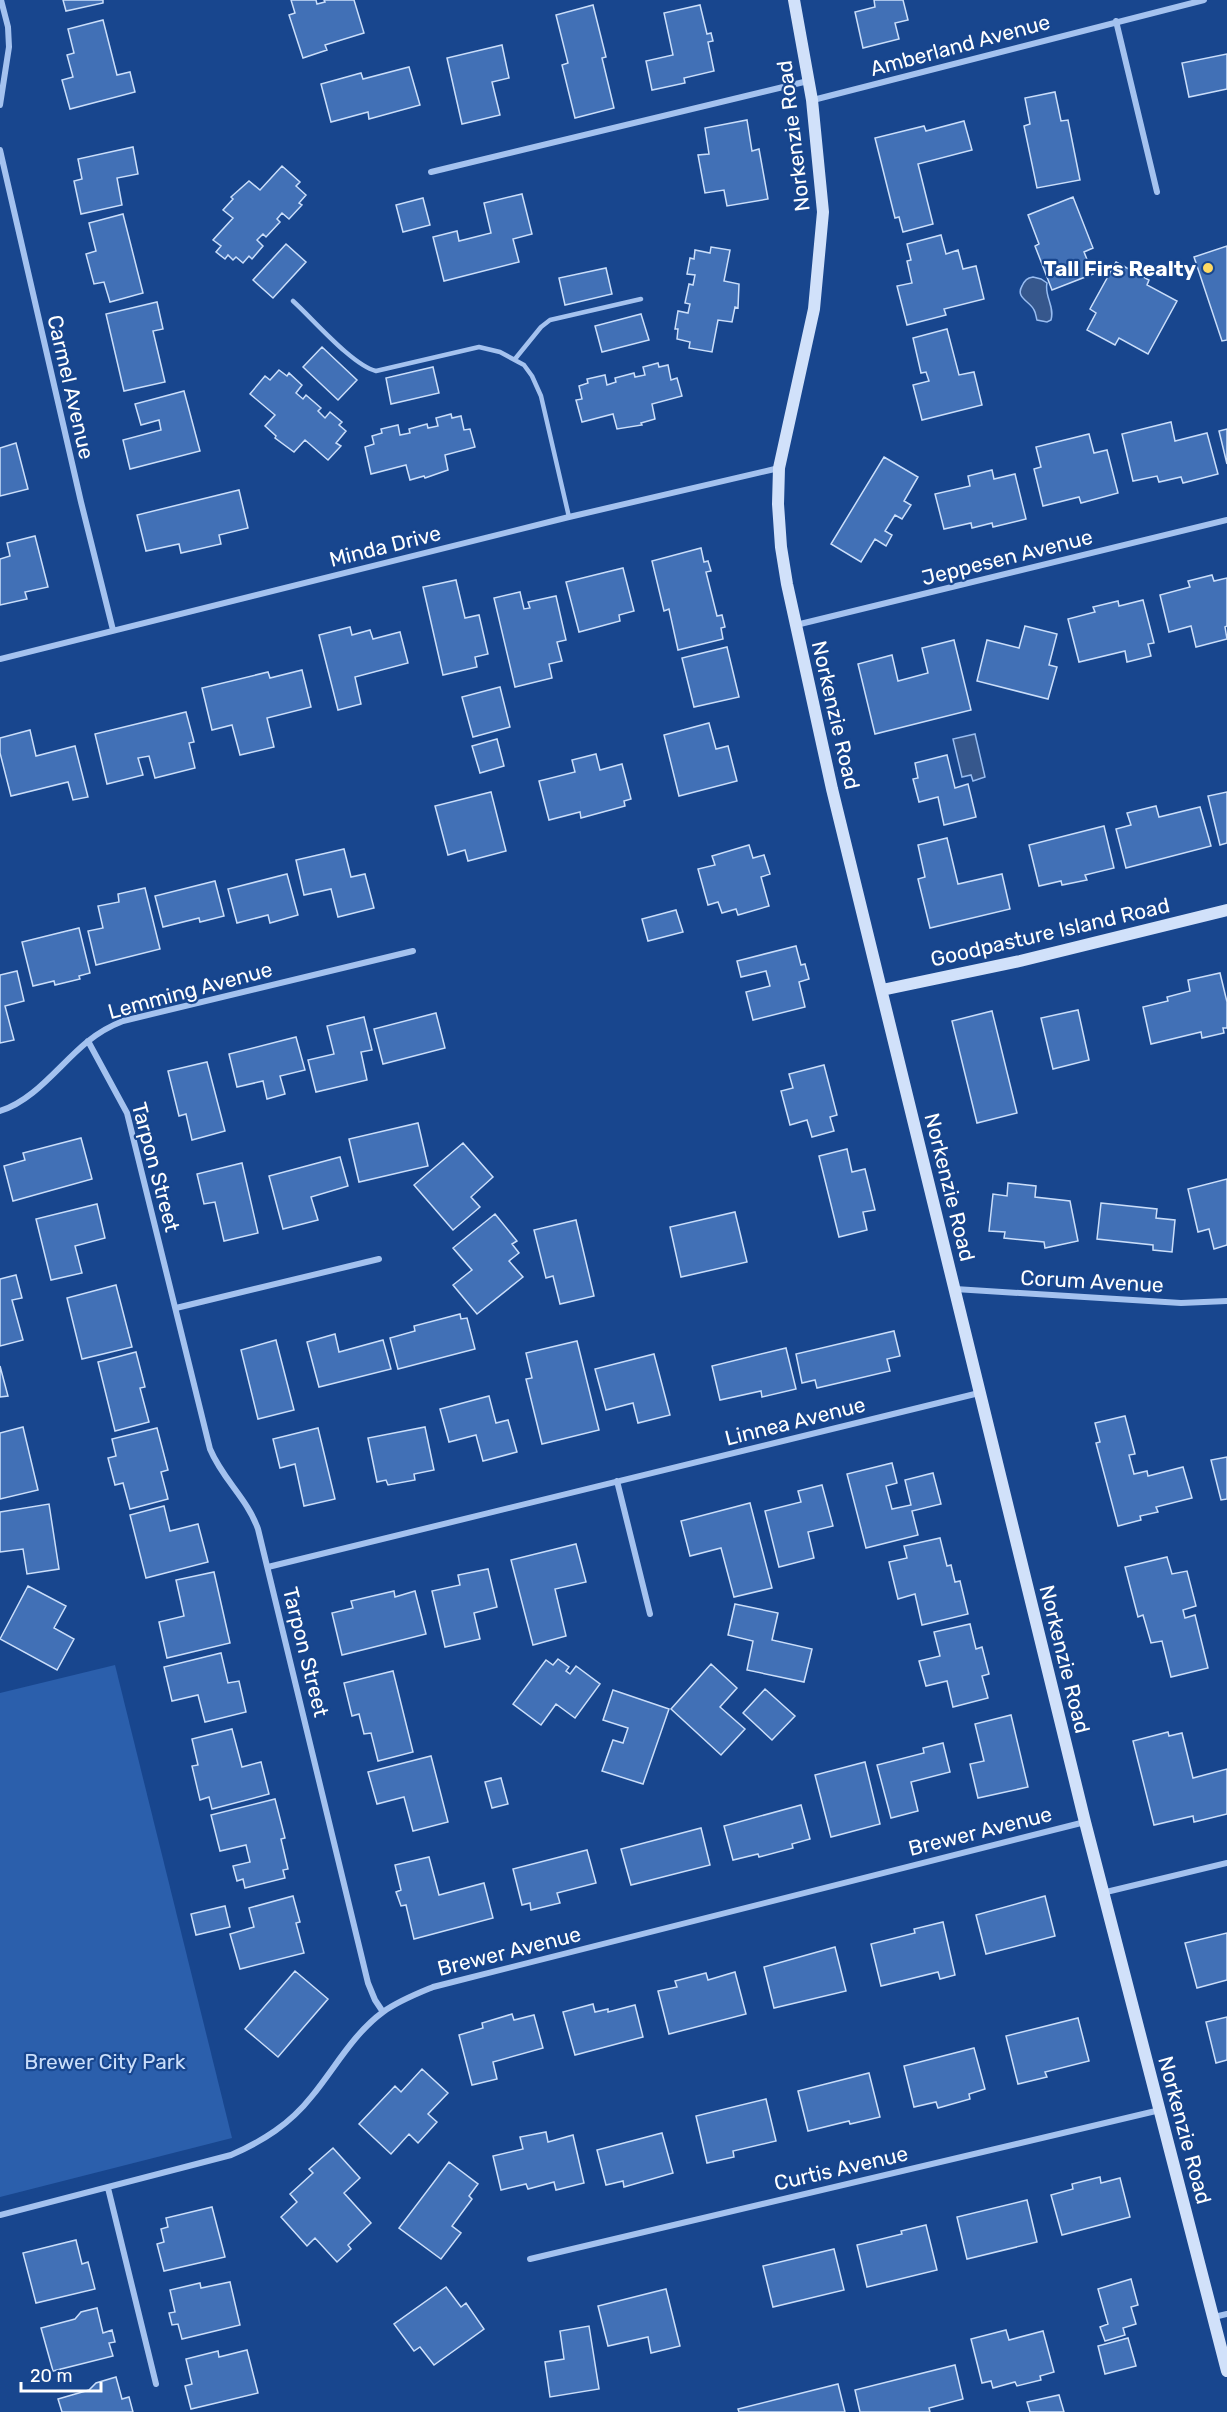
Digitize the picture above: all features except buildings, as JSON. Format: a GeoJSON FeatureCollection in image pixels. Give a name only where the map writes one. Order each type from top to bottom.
{"type":"FeatureCollection","features":[{"type":"Feature","properties":{"kind":"street"},"geometry":{"type":"LineString","coordinates":[[0,105],[9,47],[8,27],[1,0]]}},
{"type":"Feature","properties":{"kind":"street","name":"Norkenzie Road"},"geometry":{"type":"LineString","coordinates":[[794,0],[812,100],[823,212],[814,309],[779,468],[781,548],[832,789],[1084,1822],[1227,2371]]}},
{"type":"Feature","properties":{"kind":"street","name":"Amberland Avenue"},"geometry":{"type":"LineString","coordinates":[[812,100],[1204,0]]}},
{"type":"Feature","properties":{"kind":"street"},"geometry":{"type":"LineString","coordinates":[[1116,21],[1157,192]]}},
{"type":"Feature","properties":{"kind":"street"},"geometry":{"type":"LineString","coordinates":[[431,172],[808,80]]}},
{"type":"Feature","properties":{"kind":"street","name":"Carmel Avenue"},"geometry":{"type":"LineString","coordinates":[[0,150],[78,491],[113,630]]}},
{"type":"Feature","properties":{"kind":"street","name":"Minda Drive"},"geometry":{"type":"LineString","coordinates":[[0,658],[569,517],[779,468]]}},
{"type":"Feature","properties":{"kind":"street","name":"Jeppesen Avenue"},"geometry":{"type":"LineString","coordinates":[[796,626],[1227,520]]}},
{"type":"Feature","properties":{"kind":"street","name":"Goodpasture Island Road"},"geometry":{"type":"LineString","coordinates":[[882,990],[1010,963],[1227,910]]}},
{"type":"Feature","properties":{"kind":"street","name":"Lemming Avenue"},"geometry":{"type":"LineString","coordinates":[[0,1111],[18,1103],[32,1093],[88,1041],[108,1027],[123,1021],[413,951]]}},
{"type":"Feature","properties":{"kind":"street","name":"Tarpon Street"},"geometry":{"type":"LineString","coordinates":[[88,1041],[127,1113],[210,1449],[224,1477],[254,1516],[368,1983],[383,2012]]}},
{"type":"Feature","properties":{"kind":"street"},"geometry":{"type":"LineString","coordinates":[[176,1308],[379,1259]]}},
{"type":"Feature","properties":{"kind":"street","name":"Corum Avenue"},"geometry":{"type":"LineString","coordinates":[[955,1289],[1171,1302],[1227,1302]]}},
{"type":"Feature","properties":{"kind":"street","name":"Linnea Avenue"},"geometry":{"type":"LineString","coordinates":[[268,1567],[980,1392]]}},
{"type":"Feature","properties":{"kind":"street"},"geometry":{"type":"LineString","coordinates":[[617,1481],[650,1614]]}},
{"type":"Feature","properties":{"kind":"street","name":"Brewer Avenue"},"geometry":{"type":"LineString","coordinates":[[0,2215],[231,2155],[275,2132],[311,2098],[353,2042],[383,2012],[410,1996],[443,1984],[1084,1822]]}},
{"type":"Feature","properties":{"kind":"street"},"geometry":{"type":"LineString","coordinates":[[1102,1893],[1227,1863]]}},
{"type":"Feature","properties":{"kind":"street","name":"Curtis Avenue"},"geometry":{"type":"LineString","coordinates":[[530,2259],[1160,2110]]}},
{"type":"Feature","properties":{"kind":"street"},"geometry":{"type":"LineString","coordinates":[[108,2188],[156,2384]]}},
{"type":"Feature","properties":{"kind":"street"},"geometry":{"type":"LineString","coordinates":[[1214,2317],[1227,2314]]}},
{"type":"Feature","properties":{"kind":"lane"},"geometry":{"type":"LineString","coordinates":[[515,359],[541,327],[550,321],[641,299]]}},
{"type":"Feature","properties":{"kind":"lane"},"geometry":{"type":"LineString","coordinates":[[293,301],[356,361],[376,371],[479,347],[500,351],[524,365],[537,386],[569,517]]}},
{"type":"Feature","properties":{"kind":"green space","name":"Brewer City Park"},"geometry":{"type":"Polygon","coordinates":[[[115,1665],[232,2138],[0,2197],[0,1693],[115,1665]]]}},
{"type":"Feature","properties":{"kind":"shaded area"},"geometry":{"type":"Polygon","coordinates":[[[1033,277],[1047,283],[1052,315],[1051,320],[1047,322],[1037,320],[1032,307],[1020,294],[1025,281],[1033,277]]]}},
{"type":"Feature","properties":{"kind":"shaded area"},"geometry":{"type":"Polygon","coordinates":[[[975,734],[985,777],[973,781],[971,775],[962,777],[953,739],[975,734]]]}},
{"type":"Feature","properties":{"kind":"place","name":"Tall Firs Realty"},"geometry":{"type":"Point","coordinates":[1208,268]}}]}
